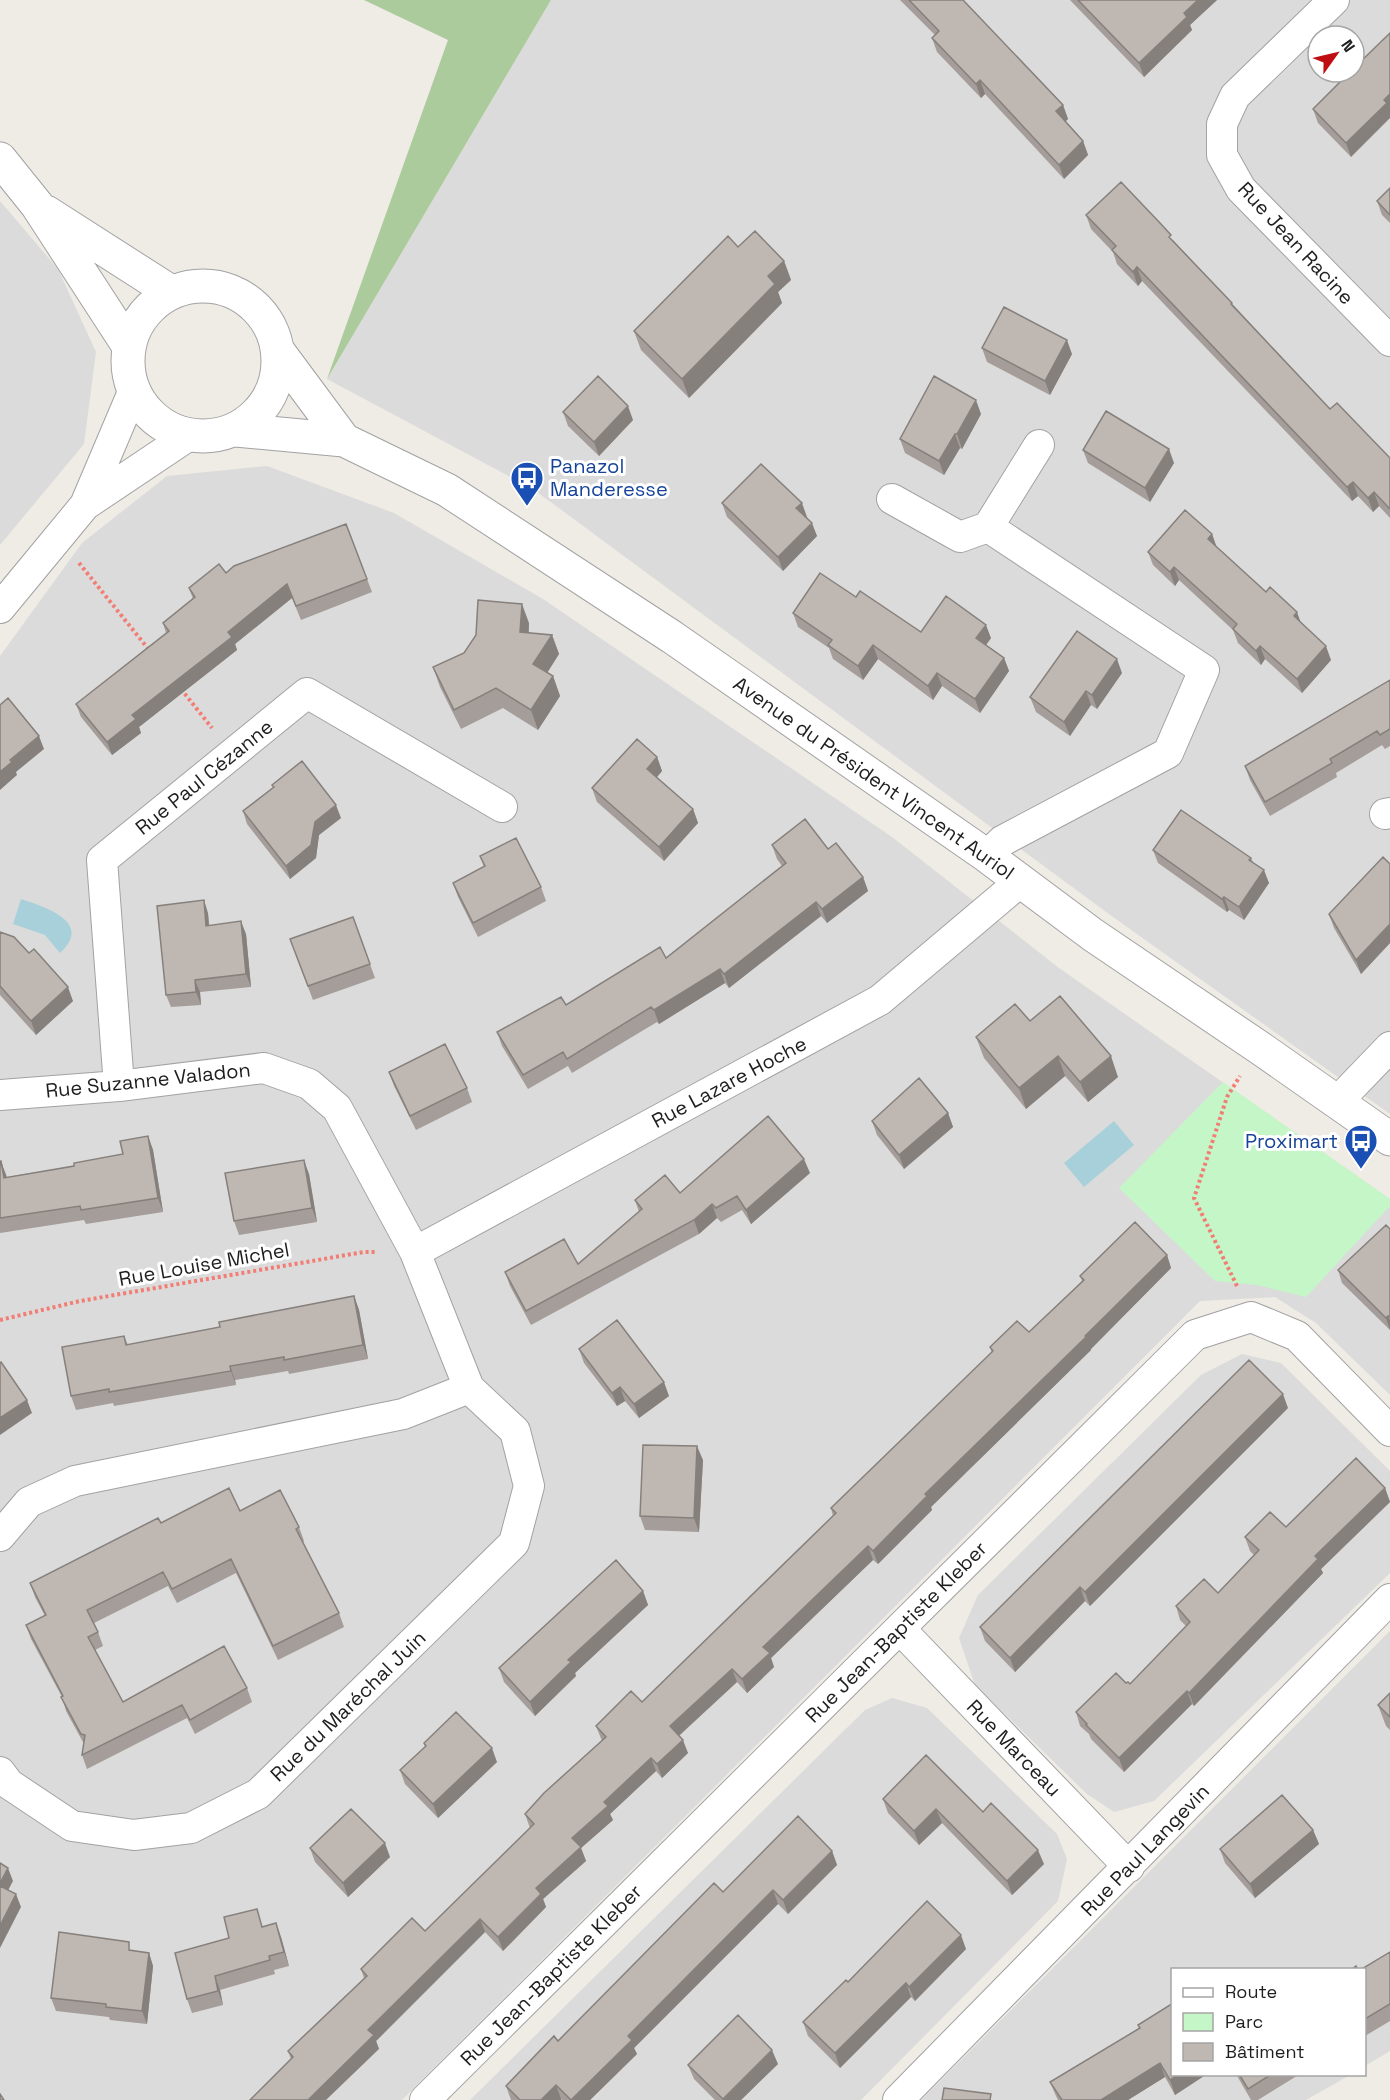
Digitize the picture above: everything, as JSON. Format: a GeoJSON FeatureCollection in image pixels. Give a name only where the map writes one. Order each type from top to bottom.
{"type":"FeatureCollection","features":[{"type":"Feature","properties":{"kind":"street","name":"Rue Jean Racine"},"geometry":{"type":"LineString","coordinates":[[1334,0],[1235,96],[1222,124],[1222,155],[1241,189],[1390,341]]}},
{"type":"Feature","properties":{"kind":"street"},"geometry":{"type":"LineString","coordinates":[[0,159],[37,205],[128,345]]}},
{"type":"Feature","properties":{"kind":"street"},"geometry":{"type":"LineString","coordinates":[[37,205],[171,292]]}},
{"type":"Feature","properties":{"kind":"street"},"geometry":{"type":"LineString","coordinates":[[194,286],[217,286],[249,298],[271,329],[278,351],[277,375],[270,397],[255,416],[236,430],[213,437],[188,436],[165,428],[146,413],[133,392],[127,369],[128,345],[136,323],[171,292],[194,286]]}},
{"type":"Feature","properties":{"kind":"street","name":"Avenue du Président Vincent Auriol"},"geometry":{"type":"LineString","coordinates":[[278,351],[344,440]]}},
{"type":"Feature","properties":{"kind":"street"},"geometry":{"type":"LineString","coordinates":[[0,608],[85,505],[133,392]]}},
{"type":"Feature","properties":{"kind":"street","name":"Avenue du Président Vincent Auriol"},"geometry":{"type":"LineString","coordinates":[[236,430],[344,440],[447,490],[682,644],[987,856],[1093,935],[1390,1139]]}},
{"type":"Feature","properties":{"kind":"street"},"geometry":{"type":"LineString","coordinates":[[85,505],[188,436]]}},
{"type":"Feature","properties":{"kind":"street"},"geometry":{"type":"LineString","coordinates":[[892,499],[960,537],[988,527],[1039,445]]}},
{"type":"Feature","properties":{"kind":"street"},"geometry":{"type":"LineString","coordinates":[[987,856],[1002,841],[1168,753],[1204,670],[988,527]]}},
{"type":"Feature","properties":{"kind":"street","name":"Rue Paul Cézanne"},"geometry":{"type":"LineString","coordinates":[[119,1086],[102,860],[307,693],[502,807]]}},
{"type":"Feature","properties":{"kind":"street","name":"Rue Lazare Hoche"},"geometry":{"type":"LineString","coordinates":[[415,1252],[880,1000],[1021,881]]}},
{"type":"Feature","properties":{"kind":"street"},"geometry":{"type":"LineString","coordinates":[[1337,1102],[1390,1047]]}},
{"type":"Feature","properties":{"kind":"street","name":"Rue Suzanne Valadon"},"geometry":{"type":"LineString","coordinates":[[0,1095],[119,1086],[264,1068],[309,1084],[337,1108],[415,1252]]}},
{"type":"Feature","properties":{"kind":"street","name":"Rue du Maréchal Juin"},"geometry":{"type":"LineString","coordinates":[[0,1772],[9,1784],[72,1826],[134,1835],[191,1828],[258,1794],[514,1544],[530,1486],[515,1431],[469,1388],[415,1252]]}},
{"type":"Feature","properties":{"kind":"street"},"geometry":{"type":"LineString","coordinates":[[1251,1317],[1297,1336],[1390,1431]]}},
{"type":"Feature","properties":{"kind":"street","name":"Rue Jean-Baptiste Kleber"},"geometry":{"type":"LineString","coordinates":[[425,2100],[1195,1335],[1251,1317]]}},
{"type":"Feature","properties":{"kind":"street"},"geometry":{"type":"LineString","coordinates":[[0,1536],[28,1502],[75,1481],[403,1414],[469,1388]]}},
{"type":"Feature","properties":{"kind":"street","name":"Rue Paul Langevin"},"geometry":{"type":"LineString","coordinates":[[898,2100],[1129,1868],[1390,1599]]}},
{"type":"Feature","properties":{"kind":"street","name":"Rue Marceau"},"geometry":{"type":"LineString","coordinates":[[900,1629],[1129,1868]]}},
{"type":"Feature","properties":{"kind":"path"},"geometry":{"type":"LineString","coordinates":[[58,538],[153,655]]}},
{"type":"Feature","properties":{"kind":"path"},"geometry":{"type":"LineString","coordinates":[[175,682],[233,754]]}},
{"type":"Feature","properties":{"kind":"path"},"geometry":{"type":"LineString","coordinates":[[1251,1317],[1194,1198],[1227,1097],[1260,1048]]}},
{"type":"Feature","properties":{"kind":"path","name":"Rue Louise Michel"},"geometry":{"type":"LineString","coordinates":[[0,1320],[80,1301],[363,1252],[415,1252]]}},
{"type":"Feature","properties":{"kind":"shaded area"},"geometry":{"type":"Polygon","coordinates":[[[551,0],[1390,0],[1390,1114],[1113,917],[533,489],[327,379],[551,0]]]}},
{"type":"Feature","properties":{"kind":"shaded area"},"geometry":{"type":"Polygon","coordinates":[[[0,201],[58,269],[96,352],[84,444],[0,545],[0,201]]]}},
{"type":"Feature","properties":{"kind":"shaded area"},"geometry":{"type":"Polygon","coordinates":[[[267,466],[394,513],[543,599],[892,837],[1059,968],[1390,1199],[1390,1395],[1316,1323],[1275,1297],[1200,1301],[402,2100],[0,2100],[0,656],[82,543],[167,476],[267,466]]]}},
{"type":"Feature","properties":{"kind":"shaded area"},"geometry":{"type":"Polygon","coordinates":[[[1242,1354],[1281,1363],[1390,1471],[1390,1573],[1154,1801],[1114,1812],[1087,1794],[975,1685],[959,1638],[978,1595],[1201,1375],[1242,1354]]]}},
{"type":"Feature","properties":{"kind":"shaded area"},"geometry":{"type":"Polygon","coordinates":[[[1390,1631],[1390,2051],[1366,2065],[1366,1968],[1171,1968],[1171,2076],[1348,2076],[1306,2100],[921,2100],[1390,1631]]]}},
{"type":"Feature","properties":{"kind":"shaded area"},"geometry":{"type":"Polygon","coordinates":[[[892,1698],[927,1708],[1057,1834],[1067,1859],[1058,1901],[861,2100],[470,2100],[865,1710],[892,1698]]]}},
{"type":"Feature","properties":{"kind":"green space"},"geometry":{"type":"Polygon","coordinates":[[[364,0],[551,0],[327,379],[448,40],[364,0]]]}},
{"type":"Feature","properties":{"kind":"green space"},"geometry":{"type":"Polygon","coordinates":[[[1223,1082],[1390,1199],[1390,1206],[1306,1297],[1257,1285],[1215,1281],[1119,1188],[1223,1082]]]}},
{"type":"Feature","properties":{"kind":"water"},"geometry":{"type":"Polygon","coordinates":[[[21,899],[53,911],[69,924],[72,933],[69,942],[60,953],[45,935],[13,924],[21,899]]]}},
{"type":"Feature","properties":{"kind":"water"},"geometry":{"type":"Polygon","coordinates":[[[1114,1121],[1134,1145],[1084,1187],[1064,1163],[1114,1121]]]}},
{"type":"Feature","properties":{"kind":"building"},"geometry":{"type":"Polygon","coordinates":[[[909,0],[963,0],[1063,105],[1056,111],[1083,141],[1059,165],[980,80],[976,84],[932,38],[939,31],[909,0]]]}},
{"type":"Feature","properties":{"kind":"building"},"geometry":{"type":"Polygon","coordinates":[[[1078,0],[1198,0],[1184,13],[1187,17],[1139,63],[1078,0]]]}},
{"type":"Feature","properties":{"kind":"building"},"geometry":{"type":"Polygon","coordinates":[[[1390,33],[1390,94],[1384,100],[1387,103],[1346,143],[1313,109],[1338,84],[1366,84],[1366,56],[1390,33]]]}},
{"type":"Feature","properties":{"kind":"building"},"geometry":{"type":"Polygon","coordinates":[[[1121,182],[1171,235],[1169,237],[1330,409],[1337,403],[1390,458],[1390,509],[1374,492],[1368,498],[1353,482],[1347,487],[1137,267],[1133,272],[1112,250],[1116,246],[1086,215],[1121,182]]]}},
{"type":"Feature","properties":{"kind":"building"},"geometry":{"type":"Polygon","coordinates":[[[1390,188],[1390,215],[1377,201],[1390,188]]]}},
{"type":"Feature","properties":{"kind":"building"},"geometry":{"type":"Polygon","coordinates":[[[755,231],[784,261],[768,276],[775,284],[682,379],[634,331],[728,236],[738,247],[755,231]]]}},
{"type":"Feature","properties":{"kind":"building"},"geometry":{"type":"Polygon","coordinates":[[[1004,307],[1067,340],[1045,381],[982,348],[1004,307]]]}},
{"type":"Feature","properties":{"kind":"building"},"geometry":{"type":"Polygon","coordinates":[[[598,376],[628,406],[594,442],[563,412],[598,376]]]}},
{"type":"Feature","properties":{"kind":"building"},"geometry":{"type":"Polygon","coordinates":[[[934,376],[976,400],[939,461],[900,439],[934,376]]]}},
{"type":"Feature","properties":{"kind":"building"},"geometry":{"type":"Polygon","coordinates":[[[1106,411],[1169,449],[1145,488],[1083,450],[1106,411]]]}},
{"type":"Feature","properties":{"kind":"building"},"geometry":{"type":"Polygon","coordinates":[[[761,464],[802,503],[796,508],[812,523],[778,557],[722,503],[761,464]]]}},
{"type":"Feature","properties":{"kind":"building"},"geometry":{"type":"Polygon","coordinates":[[[1185,510],[1212,534],[1208,539],[1266,592],[1270,587],[1297,612],[1294,616],[1326,646],[1297,679],[1260,646],[1256,651],[1233,629],[1237,624],[1174,567],[1170,572],[1148,552],[1185,510]]]}},
{"type":"Feature","properties":{"kind":"building"},"geometry":{"type":"Polygon","coordinates":[[[346,524],[367,579],[296,606],[287,584],[228,632],[232,637],[132,715],[136,719],[107,742],[76,704],[169,631],[163,623],[195,597],[189,588],[219,564],[226,573],[234,566],[346,524]]]}},
{"type":"Feature","properties":{"kind":"building"},"geometry":{"type":"Polygon","coordinates":[[[820,573],[856,597],[860,591],[921,632],[946,596],[986,625],[976,638],[1004,658],[975,699],[937,673],[928,686],[873,645],[858,666],[828,645],[832,640],[793,613],[820,573]]]}},
{"type":"Feature","properties":{"kind":"building"},"geometry":{"type":"Polygon","coordinates":[[[478,600],[522,604],[520,632],[552,635],[533,664],[553,676],[531,710],[496,688],[454,710],[433,667],[464,653],[476,635],[478,600]]]}},
{"type":"Feature","properties":{"kind":"building"},"geometry":{"type":"Polygon","coordinates":[[[1077,631],[1117,659],[1092,695],[1086,691],[1064,722],[1030,697],[1077,631]]]}},
{"type":"Feature","properties":{"kind":"building"},"geometry":{"type":"Polygon","coordinates":[[[1390,680],[1390,729],[1380,735],[1377,731],[1330,759],[1332,763],[1265,802],[1245,766],[1390,680]]]}},
{"type":"Feature","properties":{"kind":"building"},"geometry":{"type":"Polygon","coordinates":[[[8,698],[39,736],[10,760],[12,762],[0,772],[0,705],[8,698]]]}},
{"type":"Feature","properties":{"kind":"building"},"geometry":{"type":"Polygon","coordinates":[[[637,739],[657,757],[647,769],[693,809],[659,847],[592,788],[637,739]]]}},
{"type":"Feature","properties":{"kind":"building"},"geometry":{"type":"Polygon","coordinates":[[[302,761],[336,805],[315,822],[311,845],[286,866],[243,811],[302,761]]]}},
{"type":"Feature","properties":{"kind":"building"},"geometry":{"type":"Polygon","coordinates":[[[1181,810],[1251,858],[1249,860],[1264,870],[1239,907],[1224,897],[1222,899],[1153,850],[1181,810]]]}},
{"type":"Feature","properties":{"kind":"building"},"geometry":{"type":"Polygon","coordinates":[[[805,819],[828,849],[836,843],[863,877],[822,909],[816,902],[724,974],[720,969],[654,1010],[651,1007],[567,1059],[563,1052],[523,1075],[497,1032],[561,997],[566,1005],[660,947],[666,958],[786,863],[772,845],[805,819]]]}},
{"type":"Feature","properties":{"kind":"building"},"geometry":{"type":"Polygon","coordinates":[[[516,838],[541,887],[473,923],[453,883],[485,866],[480,856],[516,838]]]}},
{"type":"Feature","properties":{"kind":"building"},"geometry":{"type":"Polygon","coordinates":[[[1383,857],[1390,864],[1390,924],[1356,960],[1329,914],[1383,857]]]}},
{"type":"Feature","properties":{"kind":"building"},"geometry":{"type":"Polygon","coordinates":[[[204,900],[206,926],[241,921],[246,974],[195,980],[196,992],[166,995],[157,906],[204,900]]]}},
{"type":"Feature","properties":{"kind":"building"},"geometry":{"type":"Polygon","coordinates":[[[353,917],[370,964],[308,986],[290,939],[353,917]]]}},
{"type":"Feature","properties":{"kind":"building"},"geometry":{"type":"Polygon","coordinates":[[[0,932],[14,937],[29,953],[34,949],[68,987],[31,1021],[0,986],[0,932]]]}},
{"type":"Feature","properties":{"kind":"building"},"geometry":{"type":"Polygon","coordinates":[[[1060,996],[1111,1056],[1080,1082],[1058,1056],[1019,1088],[976,1037],[1015,1004],[1030,1021],[1060,996]]]}},
{"type":"Feature","properties":{"kind":"building"},"geometry":{"type":"Polygon","coordinates":[[[445,1044],[467,1088],[410,1116],[389,1072],[445,1044]]]}},
{"type":"Feature","properties":{"kind":"building"},"geometry":{"type":"Polygon","coordinates":[[[919,1078],[948,1113],[899,1155],[872,1121],[919,1078]]]}},
{"type":"Feature","properties":{"kind":"building"},"geometry":{"type":"Polygon","coordinates":[[[768,1116],[804,1159],[746,1210],[737,1196],[716,1208],[712,1204],[694,1220],[526,1311],[505,1272],[564,1239],[578,1264],[642,1209],[635,1200],[665,1175],[680,1193],[768,1116]]]}},
{"type":"Feature","properties":{"kind":"building"},"geometry":{"type":"Polygon","coordinates":[[[148,1136],[158,1198],[81,1210],[80,1206],[0,1218],[0,1161],[4,1178],[74,1166],[74,1163],[123,1154],[120,1141],[148,1136]]]}},
{"type":"Feature","properties":{"kind":"building"},"geometry":{"type":"Polygon","coordinates":[[[304,1160],[312,1208],[234,1221],[225,1173],[304,1160]]]}},
{"type":"Feature","properties":{"kind":"building"},"geometry":{"type":"Polygon","coordinates":[[[1135,1222],[1167,1255],[925,1494],[927,1496],[873,1551],[868,1546],[763,1647],[770,1653],[742,1679],[732,1669],[670,1726],[683,1740],[657,1764],[651,1758],[604,1802],[608,1806],[572,1838],[581,1847],[536,1888],[541,1894],[498,1937],[480,1919],[368,2030],[374,2035],[308,2100],[250,2100],[293,2057],[288,2051],[367,1976],[361,1969],[412,1918],[425,1931],[534,1824],[525,1814],[544,1793],[606,1737],[596,1726],[631,1691],[642,1702],[836,1513],[831,1508],[993,1351],[990,1347],[1017,1321],[1029,1332],[1084,1280],[1080,1276],[1135,1222]]]}},
{"type":"Feature","properties":{"kind":"building"},"geometry":{"type":"Polygon","coordinates":[[[1386,1225],[1390,1229],[1390,1317],[1386,1318],[1338,1270],[1386,1225]]]}},
{"type":"Feature","properties":{"kind":"building"},"geometry":{"type":"Polygon","coordinates":[[[354,1296],[363,1345],[284,1360],[284,1357],[230,1366],[231,1371],[109,1392],[109,1389],[71,1396],[62,1347],[124,1336],[126,1345],[220,1327],[219,1322],[354,1296]]]}},
{"type":"Feature","properties":{"kind":"building"},"geometry":{"type":"Polygon","coordinates":[[[617,1320],[664,1382],[634,1404],[620,1387],[612,1393],[579,1349],[617,1320]]]}},
{"type":"Feature","properties":{"kind":"building"},"geometry":{"type":"Polygon","coordinates":[[[1249,1360],[1283,1394],[1085,1592],[1080,1587],[1010,1658],[980,1627],[1249,1360]]]}},
{"type":"Feature","properties":{"kind":"building"},"geometry":{"type":"Polygon","coordinates":[[[0,1363],[27,1400],[0,1418],[0,1363]]]}},
{"type":"Feature","properties":{"kind":"building"},"geometry":{"type":"Polygon","coordinates":[[[643,1445],[697,1446],[694,1518],[640,1516],[643,1445]]]}},
{"type":"Feature","properties":{"kind":"building"},"geometry":{"type":"Polygon","coordinates":[[[1356,1458],[1385,1488],[1315,1556],[1318,1559],[1189,1693],[1187,1691],[1119,1758],[1076,1712],[1116,1673],[1130,1684],[1190,1622],[1176,1606],[1204,1579],[1218,1593],[1259,1550],[1245,1537],[1270,1512],[1286,1527],[1356,1458]]]}},
{"type":"Feature","properties":{"kind":"building"},"geometry":{"type":"Polygon","coordinates":[[[229,1488],[240,1511],[280,1490],[299,1527],[296,1529],[339,1613],[273,1646],[231,1559],[172,1589],[163,1572],[87,1610],[98,1632],[88,1637],[123,1702],[224,1646],[247,1688],[190,1720],[182,1705],[82,1755],[85,1735],[81,1734],[61,1697],[63,1696],[26,1625],[46,1615],[30,1583],[158,1518],[161,1523],[229,1488]]]}},
{"type":"Feature","properties":{"kind":"building"},"geometry":{"type":"Polygon","coordinates":[[[616,1560],[643,1591],[568,1660],[571,1662],[530,1702],[499,1668],[616,1560]]]}},
{"type":"Feature","properties":{"kind":"building"},"geometry":{"type":"Polygon","coordinates":[[[1390,1693],[1390,1717],[1378,1705],[1390,1693]]]}},
{"type":"Feature","properties":{"kind":"building"},"geometry":{"type":"Polygon","coordinates":[[[456,1712],[492,1748],[433,1804],[400,1770],[426,1746],[424,1743],[456,1712]]]}},
{"type":"Feature","properties":{"kind":"building"},"geometry":{"type":"Polygon","coordinates":[[[926,1755],[983,1812],[991,1803],[1038,1850],[1007,1881],[936,1809],[914,1831],[883,1799],[926,1755]]]}},
{"type":"Feature","properties":{"kind":"building"},"geometry":{"type":"Polygon","coordinates":[[[1282,1795],[1313,1830],[1250,1884],[1220,1849],[1282,1795]]]}},
{"type":"Feature","properties":{"kind":"building"},"geometry":{"type":"Polygon","coordinates":[[[351,1809],[385,1843],[343,1883],[310,1848],[351,1809]]]}},
{"type":"Feature","properties":{"kind":"building"},"geometry":{"type":"Polygon","coordinates":[[[798,1816],[832,1851],[783,1900],[773,1890],[628,2036],[632,2040],[571,2100],[556,2085],[541,2100],[520,2100],[506,2086],[554,2036],[558,2041],[714,1883],[723,1892],[798,1816]]]}},
{"type":"Feature","properties":{"kind":"building"},"geometry":{"type":"Polygon","coordinates":[[[0,1863],[8,1868],[0,1883],[0,1863]]]}},
{"type":"Feature","properties":{"kind":"building"},"geometry":{"type":"Polygon","coordinates":[[[0,1886],[16,1894],[0,1926],[0,1886]]]}},
{"type":"Feature","properties":{"kind":"building"},"geometry":{"type":"Polygon","coordinates":[[[927,1901],[961,1935],[909,1987],[906,1983],[835,2053],[803,2022],[846,1980],[848,1982],[927,1901]]]}},
{"type":"Feature","properties":{"kind":"building"},"geometry":{"type":"Polygon","coordinates":[[[257,1909],[262,1927],[276,1923],[284,1952],[269,1956],[270,1960],[215,1976],[218,1991],[187,1999],[175,1953],[229,1938],[224,1917],[257,1909]]]}},
{"type":"Feature","properties":{"kind":"building"},"geometry":{"type":"Polygon","coordinates":[[[59,1932],[129,1942],[129,1950],[149,1953],[142,2011],[106,2007],[106,2004],[51,1998],[59,1932]]]}},
{"type":"Feature","properties":{"kind":"building"},"geometry":{"type":"Polygon","coordinates":[[[1390,1952],[1390,2004],[1366,2018],[1366,1968],[1363,1968],[1390,1952]]]}},
{"type":"Feature","properties":{"kind":"building"},"geometry":{"type":"Polygon","coordinates":[[[1171,2004],[1171,2076],[1177,2076],[1170,2080],[1160,2063],[1101,2100],[1062,2100],[1050,2082],[1140,2028],[1138,2025],[1171,2004]]]}},
{"type":"Feature","properties":{"kind":"building"},"geometry":{"type":"Polygon","coordinates":[[[738,2015],[772,2050],[723,2099],[688,2065],[738,2015]]]}},
{"type":"Feature","properties":{"kind":"building"},"geometry":{"type":"Polygon","coordinates":[[[1240,2076],[1269,2076],[1248,2089],[1240,2076]]]}},
{"type":"Feature","properties":{"kind":"building"},"geometry":{"type":"Polygon","coordinates":[[[944,2088],[991,2094],[990,2100],[942,2100],[944,2088]]]}},
{"type":"Feature","properties":{"kind":"place","name":"Panazol Manderesse"},"geometry":{"type":"Point","coordinates":[527,507]}},
{"type":"Feature","properties":{"kind":"place","name":"Proximart"},"geometry":{"type":"Point","coordinates":[1361,1170]}}]}
